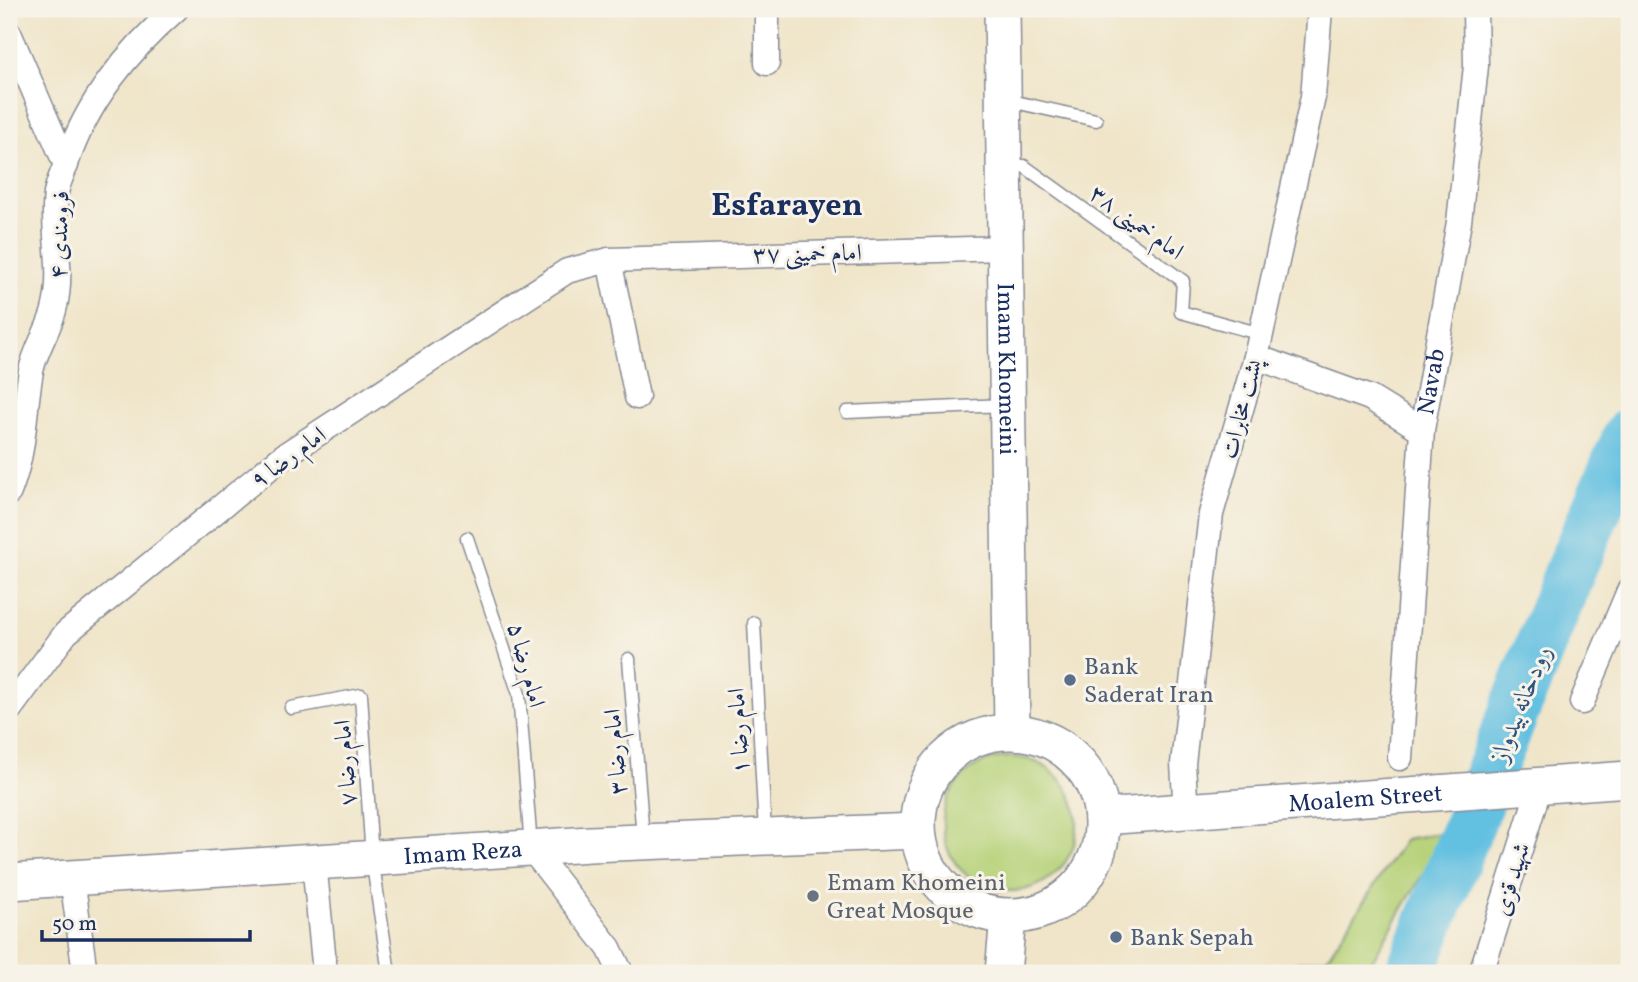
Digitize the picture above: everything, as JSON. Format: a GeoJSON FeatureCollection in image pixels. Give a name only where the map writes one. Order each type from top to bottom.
{"type":"FeatureCollection","features":[{"type":"Feature","properties":{"kind":"main road","name":"Imam Khomeini"},"geometry":{"type":"LineString","coordinates":[[993,13],[1003,99],[1012,732]]}},
{"type":"Feature","properties":{"kind":"main road"},"geometry":{"type":"LineString","coordinates":[[1012,732],[1039,736],[1063,748],[1083,767],[1097,791],[1102,817],[1099,848],[1087,876],[1066,898],[1038,912],[1008,917],[981,912],[957,900],[937,881],[923,858],[917,831],[920,801],[933,773],[954,750],[982,736],[1012,732]]}},
{"type":"Feature","properties":{"kind":"main road","name":"Moalem Street"},"geometry":{"type":"LineString","coordinates":[[1102,817],[1629,779]]}},
{"type":"Feature","properties":{"kind":"main road","name":"Imam Reza"},"geometry":{"type":"LineString","coordinates":[[9,882],[531,848],[917,831]]}},
{"type":"Feature","properties":{"kind":"main road"},"geometry":{"type":"LineString","coordinates":[[1003,973],[1008,917]]}},
{"type":"Feature","properties":{"kind":"street","name":"فرومندی ۴"},"geometry":{"type":"LineString","coordinates":[[9,492],[23,450],[31,372],[40,340],[55,309],[60,269],[56,194],[75,137],[101,90],[144,37],[176,9]]}},
{"type":"Feature","properties":{"kind":"street"},"geometry":{"type":"LineString","coordinates":[[766,9],[767,63]]}},
{"type":"Feature","properties":{"kind":"street","name":"پشت مخابرات"},"geometry":{"type":"LineString","coordinates":[[1186,813],[1183,764],[1211,514],[1258,345],[1313,97],[1320,9]]}},
{"type":"Feature","properties":{"kind":"street","name":"Navab"},"geometry":{"type":"LineString","coordinates":[[1400,758],[1422,430],[1459,222],[1476,66],[1475,9]]}},
{"type":"Feature","properties":{"kind":"street"},"geometry":{"type":"LineString","coordinates":[[9,33],[66,165]]}},
{"type":"Feature","properties":{"kind":"street","name":"امام خمینی ۳۷"},"geometry":{"type":"LineString","coordinates":[[609,260],[1004,248]]}},
{"type":"Feature","properties":{"kind":"street"},"geometry":{"type":"LineString","coordinates":[[609,260],[636,397]]}},
{"type":"Feature","properties":{"kind":"street","name":"امام رضا ۹"},"geometry":{"type":"LineString","coordinates":[[10,707],[66,634],[285,455],[567,271],[609,260]]}},
{"type":"Feature","properties":{"kind":"street"},"geometry":{"type":"LineString","coordinates":[[1258,345],[1370,398],[1422,430]]}},
{"type":"Feature","properties":{"kind":"street"},"geometry":{"type":"LineString","coordinates":[[1582,702],[1629,591]]}},
{"type":"Feature","properties":{"kind":"street","name":"شهید قزی"},"geometry":{"type":"LineString","coordinates":[[1481,973],[1540,786]]}},
{"type":"Feature","properties":{"kind":"street"},"geometry":{"type":"LineString","coordinates":[[531,848],[609,948],[621,973]]}},
{"type":"Feature","properties":{"kind":"street"},"geometry":{"type":"LineString","coordinates":[[314,862],[325,973]]}},
{"type":"Feature","properties":{"kind":"street"},"geometry":{"type":"LineString","coordinates":[[72,878],[85,973]]}},
{"type":"Feature","properties":{"kind":"lane"},"geometry":{"type":"LineString","coordinates":[[1003,99],[1096,120]]}},
{"type":"Feature","properties":{"kind":"lane","name":"امام خمینی ۳۸"},"geometry":{"type":"LineString","coordinates":[[1003,166],[1024,166],[1183,281],[1181,312],[1258,345]]}},
{"type":"Feature","properties":{"kind":"lane"},"geometry":{"type":"LineString","coordinates":[[847,412],[1006,405]]}},
{"type":"Feature","properties":{"kind":"lane","name":"امام رضا ۵"},"geometry":{"type":"LineString","coordinates":[[467,538],[519,694],[531,848]]}},
{"type":"Feature","properties":{"kind":"lane","name":"امام رضا ۱"},"geometry":{"type":"LineString","coordinates":[[754,622],[765,837]]}},
{"type":"Feature","properties":{"kind":"lane","name":"امام رضا ۳"},"geometry":{"type":"LineString","coordinates":[[629,659],[643,842]]}},
{"type":"Feature","properties":{"kind":"lane","name":"امام رضا ۷"},"geometry":{"type":"LineString","coordinates":[[291,708],[361,695],[372,858]]}},
{"type":"Feature","properties":{"kind":"lane"},"geometry":{"type":"LineString","coordinates":[[372,858],[389,973]]}},
{"type":"Feature","properties":{"kind":"green space"},"geometry":{"type":"Polygon","coordinates":[[[1010,757],[1036,762],[1057,777],[1072,798],[1077,824],[1072,850],[1057,871],[1036,886],[1010,891],[984,886],[963,871],[948,850],[943,824],[948,798],[963,777],[984,762],[1010,757]]]}},
{"type":"Feature","properties":{"kind":"green space"},"geometry":{"type":"Polygon","coordinates":[[[1447,832],[1365,973],[1257,973],[1259,969],[1327,958],[1405,839],[1447,832]]]}},
{"type":"Feature","properties":{"kind":"waterway","name":"رودخانه بیدواز"},"geometry":{"type":"LineString","coordinates":[[1410,973],[1572,566],[1629,434]]}},
{"type":"Feature","properties":{"kind":"place","name":"Bank Saderat Iran"},"geometry":{"type":"Point","coordinates":[1070,680]}},
{"type":"Feature","properties":{"kind":"place","name":"Emam Khomeini Great Mosque"},"geometry":{"type":"Point","coordinates":[813,896]}},
{"type":"Feature","properties":{"kind":"place","name":"Bank Sepah"},"geometry":{"type":"Point","coordinates":[1116,937]}},
{"type":"Feature","properties":{"kind":"district","name":"Esfarayen"},"geometry":{"type":"Point","coordinates":[787,204]}}]}
